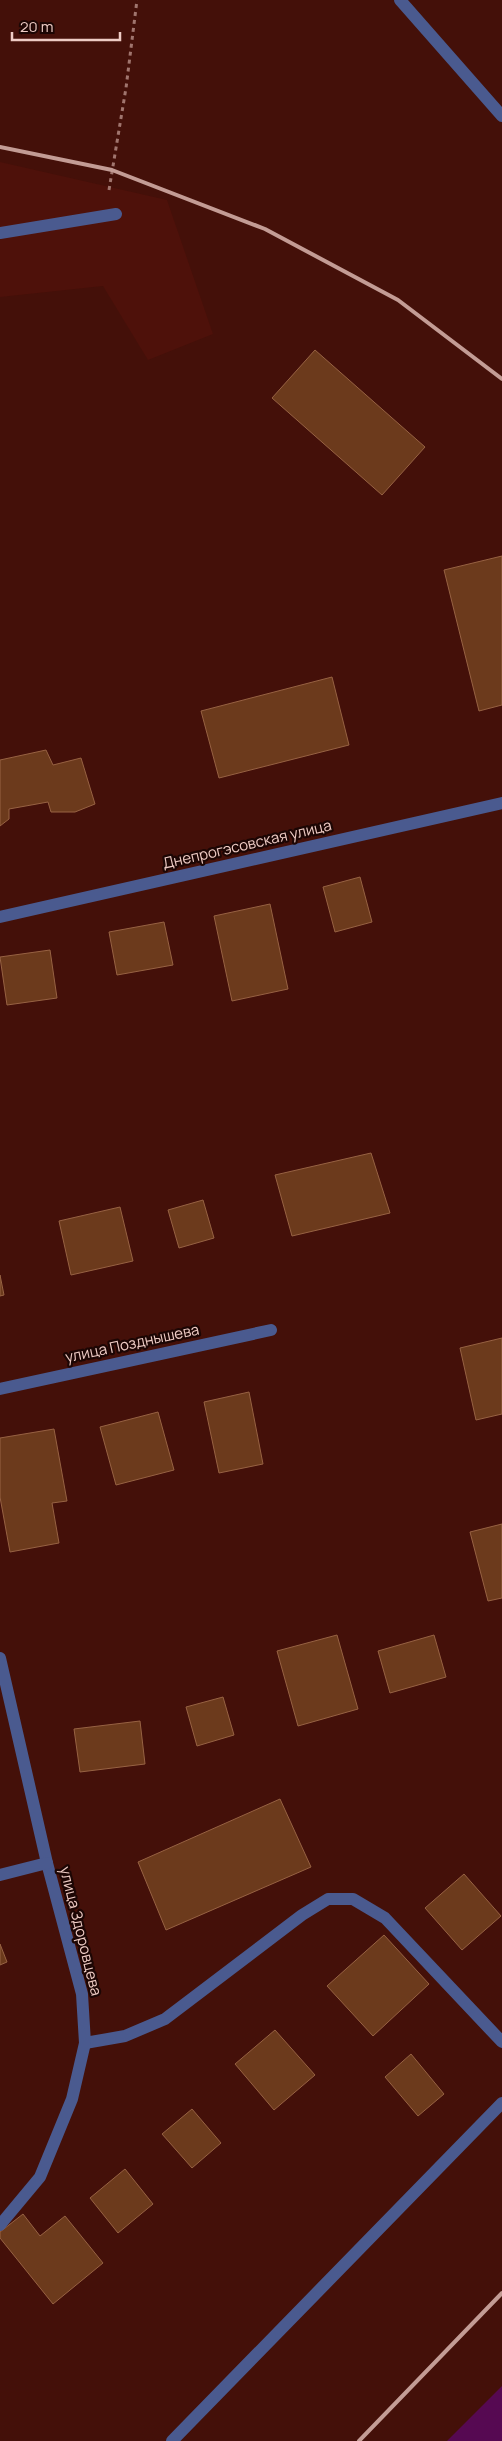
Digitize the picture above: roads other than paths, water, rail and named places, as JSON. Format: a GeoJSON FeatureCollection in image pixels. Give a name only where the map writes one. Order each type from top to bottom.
{"type":"FeatureCollection","features":[{"type":"Feature","properties":{"kind":"street"},"geometry":{"type":"LineString","coordinates":[[400,0],[502,116]]}},
{"type":"Feature","properties":{"kind":"street"},"geometry":{"type":"LineString","coordinates":[[0,233],[110,215]]}},
{"type":"Feature","properties":{"kind":"street","name":"Днепрогэсовская улица"},"geometry":{"type":"LineString","coordinates":[[0,917],[502,803]]}},
{"type":"Feature","properties":{"kind":"street","name":"улица Позднышева"},"geometry":{"type":"LineString","coordinates":[[0,1389],[271,1330]]}},
{"type":"Feature","properties":{"kind":"street","name":"улица Здоровцева"},"geometry":{"type":"LineString","coordinates":[[0,1658],[47,1863],[82,1994],[85,2043],[72,2099],[40,2176],[0,2225]]}},
{"type":"Feature","properties":{"kind":"street"},"geometry":{"type":"LineString","coordinates":[[0,1875],[47,1863]]}},
{"type":"Feature","properties":{"kind":"street"},"geometry":{"type":"LineString","coordinates":[[85,2043],[125,2036],[165,2018],[302,1915],[328,1899],[353,1899],[385,1918],[502,2042]]}},
{"type":"Feature","properties":{"kind":"street"},"geometry":{"type":"LineString","coordinates":[[172,2441],[502,2103]]}},
{"type":"Feature","properties":{"kind":"railway"},"geometry":{"type":"LineString","coordinates":[[0,147],[112,170],[265,229],[398,300],[502,379]]}},
{"type":"Feature","properties":{"kind":"railway"},"geometry":{"type":"LineString","coordinates":[[359,2441],[502,2293]]}}]}
